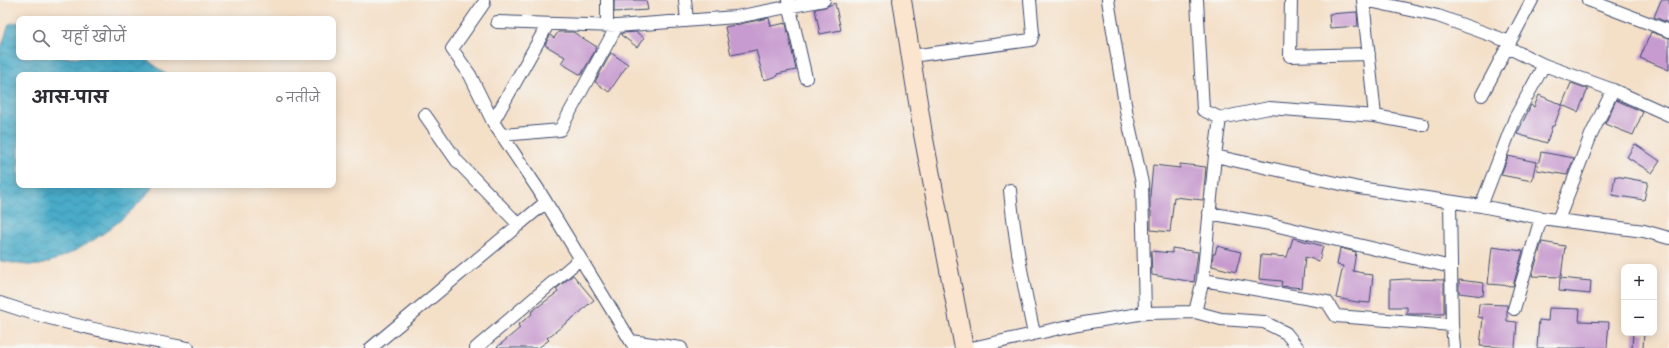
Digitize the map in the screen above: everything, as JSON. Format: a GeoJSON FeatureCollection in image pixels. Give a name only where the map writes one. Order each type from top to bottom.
{"type":"FeatureCollection","features":[{"type":"Feature","properties":{"kind":"main road"},"geometry":{"type":"LineString","coordinates":[[902,0],[924,134],[964,348]]}},
{"type":"Feature","properties":{"kind":"street"},"geometry":{"type":"LineString","coordinates":[[502,134],[560,130],[612,26],[607,0]]}},
{"type":"Feature","properties":{"kind":"street"},"geometry":{"type":"LineString","coordinates":[[685,0],[687,21]]}},
{"type":"Feature","properties":{"kind":"street"},"geometry":{"type":"LineString","coordinates":[[497,22],[612,26],[687,21],[736,17],[788,3],[824,0]]}},
{"type":"Feature","properties":{"kind":"street"},"geometry":{"type":"LineString","coordinates":[[911,56],[1030,40],[1033,34],[1030,0]]}},
{"type":"Feature","properties":{"kind":"street"},"geometry":{"type":"LineString","coordinates":[[1108,0],[1127,116],[1142,183],[1145,313]]}},
{"type":"Feature","properties":{"kind":"street"},"geometry":{"type":"LineString","coordinates":[[1197,0],[1203,110],[1220,118],[1269,108],[1375,116],[1423,125]]}},
{"type":"Feature","properties":{"kind":"street"},"geometry":{"type":"LineString","coordinates":[[1291,0],[1290,56],[1369,54]]}},
{"type":"Feature","properties":{"kind":"street"},"geometry":{"type":"LineString","coordinates":[[1375,116],[1364,0],[1438,16],[1509,45],[1544,65],[1613,90],[1669,115]]}},
{"type":"Feature","properties":{"kind":"street"},"geometry":{"type":"LineString","coordinates":[[1482,96],[1532,0]]}},
{"type":"Feature","properties":{"kind":"street"},"geometry":{"type":"LineString","coordinates":[[1588,0],[1669,31]]}},
{"type":"Feature","properties":{"kind":"street"},"geometry":{"type":"LineString","coordinates":[[484,3],[452,49],[470,75],[493,122],[546,202],[633,344],[681,348]]}},
{"type":"Feature","properties":{"kind":"street"},"geometry":{"type":"LineString","coordinates":[[788,3],[806,78]]}},
{"type":"Feature","properties":{"kind":"street"},"geometry":{"type":"LineString","coordinates":[[493,122],[548,24]]}},
{"type":"Feature","properties":{"kind":"street"},"geometry":{"type":"LineString","coordinates":[[1481,206],[1515,118],[1544,65]]}},
{"type":"Feature","properties":{"kind":"street"},"geometry":{"type":"LineString","coordinates":[[1558,220],[1591,135],[1613,90]]}},
{"type":"Feature","properties":{"kind":"street"},"geometry":{"type":"LineString","coordinates":[[425,115],[457,161],[519,225]]}},
{"type":"Feature","properties":{"kind":"street"},"geometry":{"type":"LineString","coordinates":[[1195,312],[1203,280],[1208,213],[1220,118]]}},
{"type":"Feature","properties":{"kind":"street"},"geometry":{"type":"LineString","coordinates":[[1215,156],[1359,188],[1481,206],[1541,218],[1644,231],[1669,238]]}},
{"type":"Feature","properties":{"kind":"street"},"geometry":{"type":"LineString","coordinates":[[1010,190],[1024,283],[1034,334]]}},
{"type":"Feature","properties":{"kind":"street"},"geometry":{"type":"LineString","coordinates":[[371,348],[546,202]]}},
{"type":"Feature","properties":{"kind":"street"},"geometry":{"type":"LineString","coordinates":[[1450,202],[1452,325],[1454,348]]}},
{"type":"Feature","properties":{"kind":"street"},"geometry":{"type":"LineString","coordinates":[[1208,213],[1270,224],[1451,267]]}},
{"type":"Feature","properties":{"kind":"street"},"geometry":{"type":"LineString","coordinates":[[1514,309],[1541,218]]}},
{"type":"Feature","properties":{"kind":"street"},"geometry":{"type":"LineString","coordinates":[[476,348],[580,259]]}},
{"type":"Feature","properties":{"kind":"street"},"geometry":{"type":"LineString","coordinates":[[1203,280],[1327,302],[1336,316],[1452,325]]}},
{"type":"Feature","properties":{"kind":"street"},"geometry":{"type":"LineString","coordinates":[[0,303],[46,317],[188,348]]}},
{"type":"Feature","properties":{"kind":"street"},"geometry":{"type":"LineString","coordinates":[[972,348],[1078,324],[1145,313],[1195,312],[1221,319],[1264,322],[1286,333],[1298,348]]}},
{"type":"Feature","properties":{"kind":"water"},"geometry":{"type":"Polygon","coordinates":[[[16,23],[16,60],[148,60],[163,72],[16,72],[16,188],[152,188],[132,210],[103,234],[71,253],[40,265],[26,265],[0,261],[0,51],[9,24],[16,23]]]}},
{"type":"Feature","properties":{"kind":"building"},"geometry":{"type":"Polygon","coordinates":[[[614,0],[646,0],[648,10],[614,12],[614,0]]]}},
{"type":"Feature","properties":{"kind":"building"},"geometry":{"type":"Polygon","coordinates":[[[1661,0],[1669,0],[1669,23],[1654,17],[1661,0]]]}},
{"type":"Feature","properties":{"kind":"building"},"geometry":{"type":"Polygon","coordinates":[[[835,3],[841,30],[820,34],[815,9],[835,3]]]}},
{"type":"Feature","properties":{"kind":"building"},"geometry":{"type":"Polygon","coordinates":[[[1357,12],[1358,26],[1330,28],[1329,14],[1357,12]]]}},
{"type":"Feature","properties":{"kind":"building"},"geometry":{"type":"Polygon","coordinates":[[[769,18],[771,26],[786,23],[796,70],[777,74],[778,76],[764,80],[756,50],[731,55],[725,27],[769,18]]]}},
{"type":"Feature","properties":{"kind":"building"},"geometry":{"type":"Polygon","coordinates":[[[558,32],[573,32],[597,47],[581,75],[561,63],[565,57],[545,45],[550,35],[554,38],[558,32]]]}},
{"type":"Feature","properties":{"kind":"building"},"geometry":{"type":"Polygon","coordinates":[[[636,32],[644,38],[637,47],[621,35],[622,33],[636,32]]]}},
{"type":"Feature","properties":{"kind":"building"},"geometry":{"type":"Polygon","coordinates":[[[1651,32],[1669,38],[1669,70],[1640,58],[1651,32]]]}},
{"type":"Feature","properties":{"kind":"building"},"geometry":{"type":"Polygon","coordinates":[[[611,53],[628,64],[609,92],[595,82],[611,53]]]}},
{"type":"Feature","properties":{"kind":"building"},"geometry":{"type":"Polygon","coordinates":[[[1571,83],[1588,89],[1578,112],[1562,105],[1571,83]]]}},
{"type":"Feature","properties":{"kind":"building"},"geometry":{"type":"Polygon","coordinates":[[[1539,95],[1562,105],[1554,126],[1552,126],[1547,143],[1517,134],[1531,105],[1534,107],[1539,95]]]}},
{"type":"Feature","properties":{"kind":"building"},"geometry":{"type":"Polygon","coordinates":[[[1616,100],[1643,112],[1633,135],[1605,124],[1616,100]]]}},
{"type":"Feature","properties":{"kind":"building"},"geometry":{"type":"Polygon","coordinates":[[[1635,144],[1660,161],[1652,173],[1627,157],[1635,144]]]}},
{"type":"Feature","properties":{"kind":"building"},"geometry":{"type":"Polygon","coordinates":[[[1541,152],[1574,158],[1567,175],[1537,170],[1541,152]]]}},
{"type":"Feature","properties":{"kind":"building"},"geometry":{"type":"Polygon","coordinates":[[[1508,156],[1536,162],[1532,181],[1501,175],[1508,156]]]}},
{"type":"Feature","properties":{"kind":"building"},"geometry":{"type":"Polygon","coordinates":[[[1180,164],[1206,167],[1203,200],[1174,197],[1170,232],[1151,230],[1150,195],[1153,165],[1180,168],[1180,164]]]}},
{"type":"Feature","properties":{"kind":"building"},"geometry":{"type":"Polygon","coordinates":[[[1615,176],[1648,182],[1644,200],[1612,195],[1615,176]]]}},
{"type":"Feature","properties":{"kind":"building"},"geometry":{"type":"Polygon","coordinates":[[[1293,238],[1323,246],[1319,261],[1305,257],[1302,288],[1281,286],[1282,281],[1259,279],[1261,255],[1287,257],[1293,238]]]}},
{"type":"Feature","properties":{"kind":"building"},"geometry":{"type":"Polygon","coordinates":[[[1542,242],[1565,246],[1561,277],[1532,276],[1542,242]]]}},
{"type":"Feature","properties":{"kind":"building"},"geometry":{"type":"Polygon","coordinates":[[[1217,246],[1241,252],[1236,272],[1212,266],[1213,254],[1215,254],[1217,246]]]}},
{"type":"Feature","properties":{"kind":"building"},"geometry":{"type":"Polygon","coordinates":[[[1492,247],[1523,251],[1513,286],[1488,284],[1492,247]]]}},
{"type":"Feature","properties":{"kind":"building"},"geometry":{"type":"Polygon","coordinates":[[[1172,248],[1198,252],[1194,282],[1152,275],[1151,251],[1172,253],[1172,248]]]}},
{"type":"Feature","properties":{"kind":"building"},"geometry":{"type":"Polygon","coordinates":[[[1340,248],[1356,252],[1353,271],[1373,275],[1370,303],[1336,298],[1343,266],[1337,265],[1340,248]]]}},
{"type":"Feature","properties":{"kind":"building"},"geometry":{"type":"Polygon","coordinates":[[[573,275],[594,300],[547,338],[549,340],[538,348],[496,348],[520,328],[518,325],[532,314],[531,312],[558,292],[556,289],[573,275]]]}},
{"type":"Feature","properties":{"kind":"building"},"geometry":{"type":"Polygon","coordinates":[[[1560,278],[1591,281],[1590,294],[1559,291],[1560,278]]]}},
{"type":"Feature","properties":{"kind":"building"},"geometry":{"type":"Polygon","coordinates":[[[1390,280],[1444,280],[1444,314],[1407,314],[1407,307],[1390,307],[1390,280]]]}},
{"type":"Feature","properties":{"kind":"building"},"geometry":{"type":"Polygon","coordinates":[[[1459,280],[1484,283],[1483,296],[1459,293],[1459,280]]]}},
{"type":"Feature","properties":{"kind":"building"},"geometry":{"type":"Polygon","coordinates":[[[1479,304],[1507,305],[1507,321],[1517,322],[1515,348],[1480,346],[1483,318],[1478,317],[1479,304]]]}},
{"type":"Feature","properties":{"kind":"building"},"geometry":{"type":"Polygon","coordinates":[[[1549,308],[1580,309],[1579,321],[1609,322],[1607,348],[1537,348],[1539,320],[1548,321],[1549,308]]]}},
{"type":"Feature","properties":{"kind":"building"},"geometry":{"type":"Polygon","coordinates":[[[1633,336],[1644,336],[1643,348],[1632,348],[1633,336]]]}}]}
